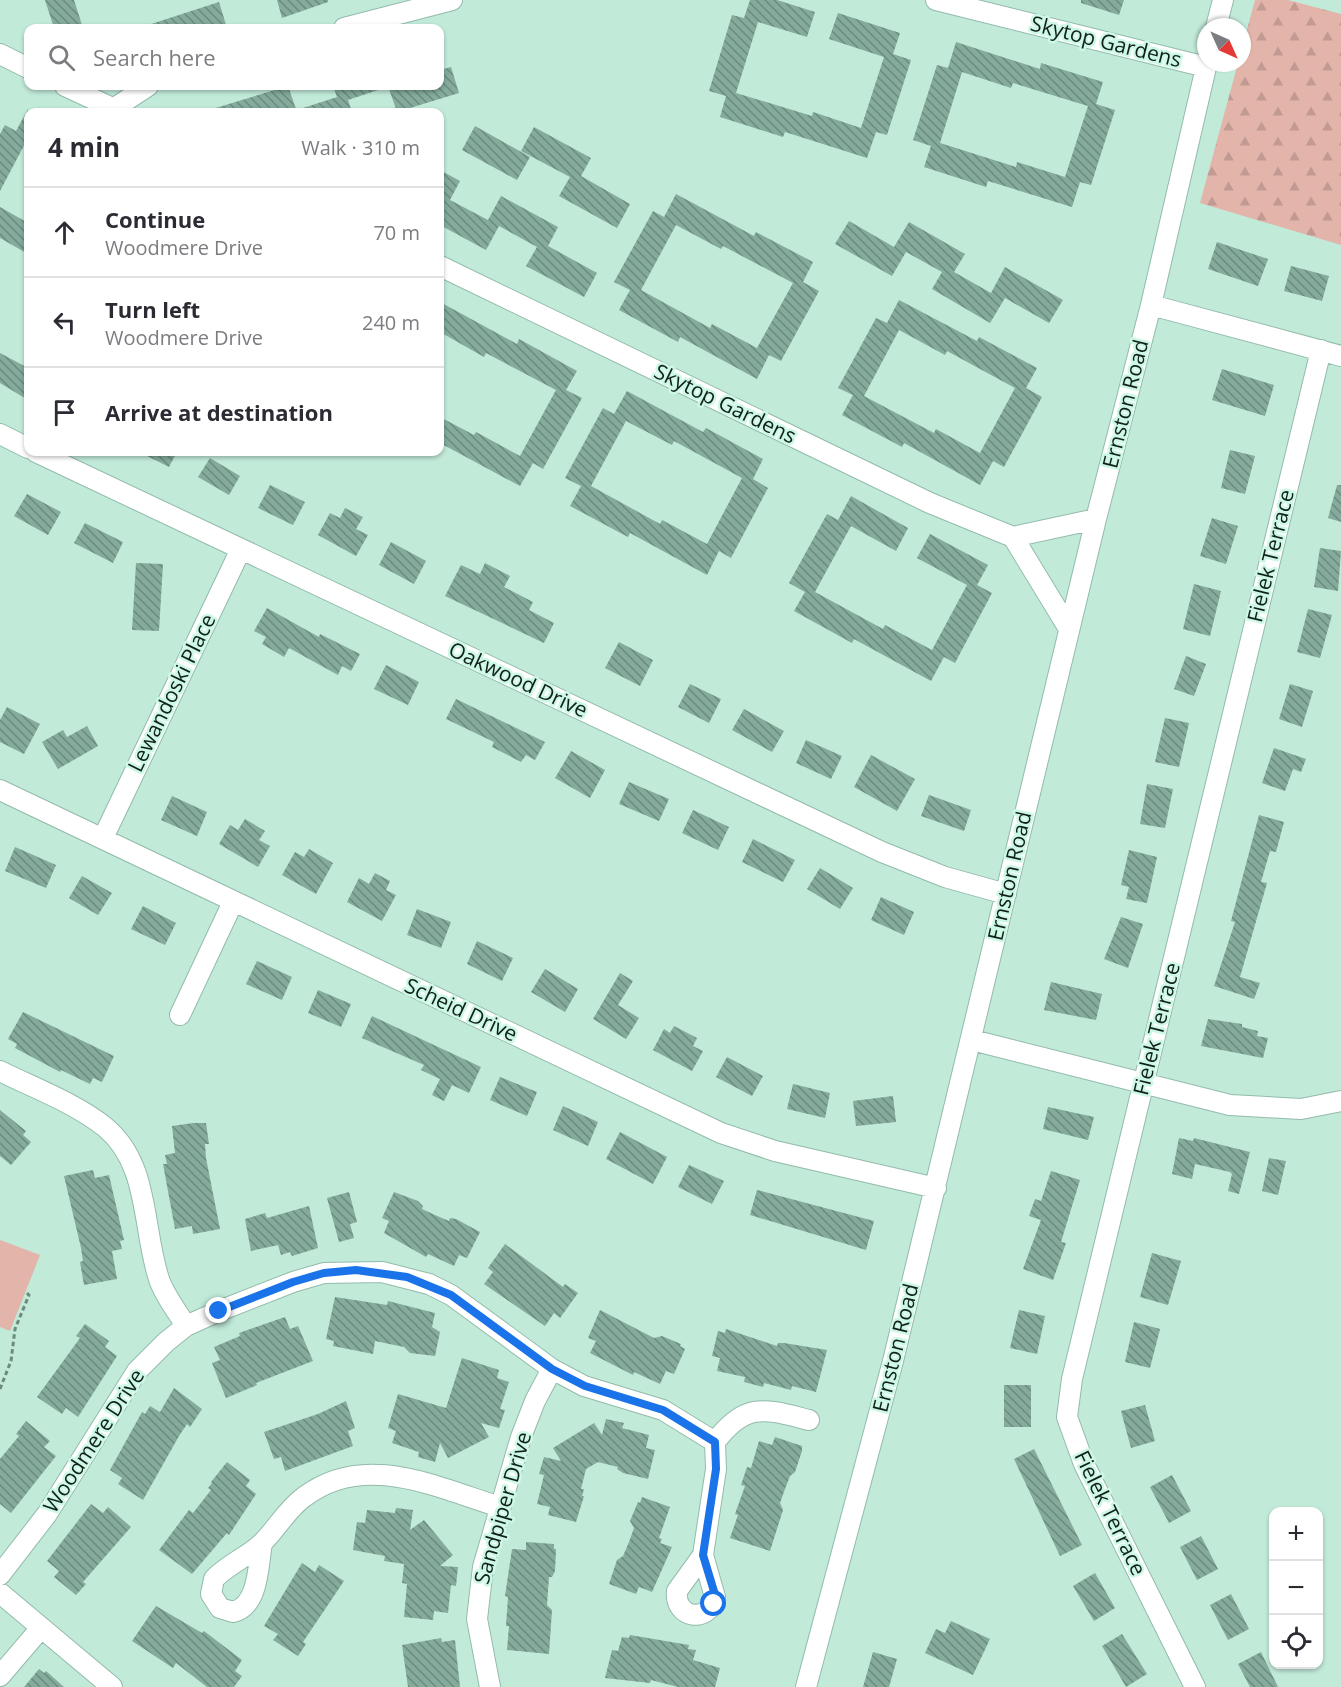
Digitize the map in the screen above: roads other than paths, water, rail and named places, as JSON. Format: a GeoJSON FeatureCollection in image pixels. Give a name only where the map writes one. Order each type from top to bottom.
{"type":"FeatureCollection","features":[{"type":"Feature","properties":{"kind":"street"},"geometry":{"type":"LineString","coordinates":[[359,24],[452,0]]}},
{"type":"Feature","properties":{"kind":"street","name":"Skytop Gardens"},"geometry":{"type":"LineString","coordinates":[[936,0],[1197,63]]}},
{"type":"Feature","properties":{"kind":"street"},"geometry":{"type":"LineString","coordinates":[[1218,18],[1223,0]]}},
{"type":"Feature","properties":{"kind":"street"},"geometry":{"type":"LineString","coordinates":[[0,54],[24,66]]}},
{"type":"Feature","properties":{"kind":"street","name":"Ernston Road"},"geometry":{"type":"LineString","coordinates":[[804,1684],[893,1361],[1069,629],[1151,304],[1205,72]]}},
{"type":"Feature","properties":{"kind":"street"},"geometry":{"type":"LineString","coordinates":[[73,90],[111,108]]}},
{"type":"Feature","properties":{"kind":"street"},"geometry":{"type":"LineString","coordinates":[[121,108],[143,90]]}},
{"type":"Feature","properties":{"kind":"street","name":"Skytop Gardens"},"geometry":{"type":"LineString","coordinates":[[444,268],[930,503],[1013,537]]}},
{"type":"Feature","properties":{"kind":"street"},"geometry":{"type":"LineString","coordinates":[[1151,304],[1341,356]]}},
{"type":"Feature","properties":{"kind":"street","name":"Fielek Terrace"},"geometry":{"type":"LineString","coordinates":[[1195,1687],[1084,1464],[1067,1417],[1072,1379],[1321,351]]}},
{"type":"Feature","properties":{"kind":"street"},"geometry":{"type":"LineString","coordinates":[[0,434],[24,446]]}},
{"type":"Feature","properties":{"kind":"street","name":"Oakwood Drive"},"geometry":{"type":"LineString","coordinates":[[44,456],[882,852],[945,877],[1006,894]]}},
{"type":"Feature","properties":{"kind":"street"},"geometry":{"type":"LineString","coordinates":[[1069,629],[1013,537],[1096,519]]}},
{"type":"Feature","properties":{"kind":"street","name":"Lewandoski Place"},"geometry":{"type":"LineString","coordinates":[[103,838],[241,549]]}},
{"type":"Feature","properties":{"kind":"street","name":"Scheid Drive"},"geometry":{"type":"LineString","coordinates":[[0,790],[747,1144],[936,1188]]}},
{"type":"Feature","properties":{"kind":"street"},"geometry":{"type":"LineString","coordinates":[[180,1015],[233,902]]}},
{"type":"Feature","properties":{"kind":"street"},"geometry":{"type":"LineString","coordinates":[[972,1040],[1230,1104],[1301,1109],[1341,1101]]}},
{"type":"Feature","properties":{"kind":"street"},"geometry":{"type":"LineString","coordinates":[[0,1071],[86,1114],[106,1127],[122,1144],[131,1159],[140,1185],[160,1282],[186,1326]]}},
{"type":"Feature","properties":{"kind":"street","name":"Woodmere Drive"},"geometry":{"type":"LineString","coordinates":[[0,1575],[47,1514],[137,1371],[186,1326],[293,1282],[324,1273],[382,1272],[429,1284],[451,1295],[552,1369],[585,1386],[663,1410],[715,1442]]}},
{"type":"Feature","properties":{"kind":"street","name":"Sandpiper Drive"},"geometry":{"type":"LineString","coordinates":[[489,1687],[480,1643],[478,1598],[483,1567],[535,1401],[552,1369]]}},
{"type":"Feature","properties":{"kind":"street"},"geometry":{"type":"LineString","coordinates":[[703,1555],[716,1469],[715,1442],[729,1424],[745,1413],[764,1409],[809,1420]]}},
{"type":"Feature","properties":{"kind":"street"},"geometry":{"type":"LineString","coordinates":[[262,1543],[287,1512],[302,1498],[319,1486],[359,1473],[405,1477],[500,1507]]}},
{"type":"Feature","properties":{"kind":"street"},"geometry":{"type":"LineString","coordinates":[[0,1593],[112,1687]]}},
{"type":"Feature","properties":{"kind":"street"},"geometry":{"type":"LineString","coordinates":[[0,1676],[40,1628]]}}]}
